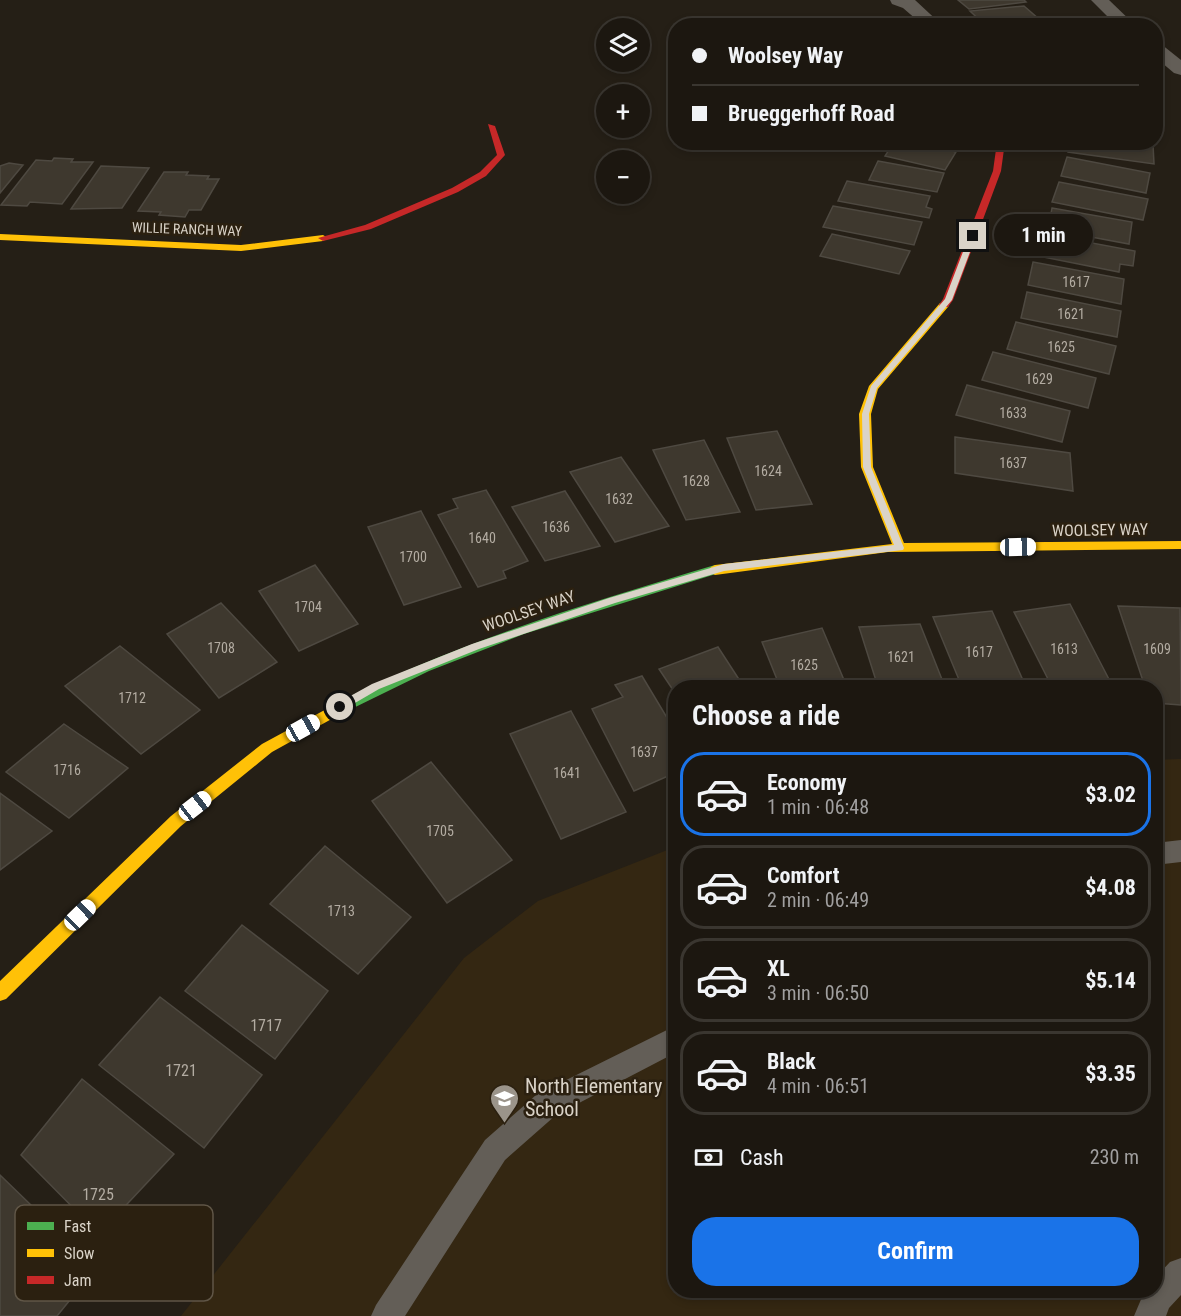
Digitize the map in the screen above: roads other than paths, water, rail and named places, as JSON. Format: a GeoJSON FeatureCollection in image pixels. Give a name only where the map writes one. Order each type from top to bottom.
{"type":"FeatureCollection","features":[{"type":"Feature","properties":{"kind":"street"},"geometry":{"type":"LineString","coordinates":[[898,0],[909,4],[926,18]]}},
{"type":"Feature","properties":{"kind":"street"},"geometry":{"type":"LineString","coordinates":[[1099,0],[1119,18]]}},
{"type":"Feature","properties":{"kind":"street"},"geometry":{"type":"LineString","coordinates":[[1163,54],[1181,69]]}},
{"type":"Feature","properties":{"kind":"street","name":"WILLIE RANCH WAY"},"geometry":{"type":"LineString","coordinates":[[0,237],[241,248],[324,238],[368,227],[418,208],[483,174],[501,154],[491,126]]}},
{"type":"Feature","properties":{"kind":"street"},"geometry":{"type":"LineString","coordinates":[[900,548],[867,467],[866,414],[873,388],[948,300],[997,171],[1000,150]]}},
{"type":"Feature","properties":{"kind":"street","name":"WOOLSEY WAY"},"geometry":{"type":"LineString","coordinates":[[0,993],[176,821],[267,748],[376,687],[475,646],[724,567],[900,548],[1181,545]]}},
{"type":"Feature","properties":{"kind":"lane"},"geometry":{"type":"LineString","coordinates":[[1163,853],[1181,851]]}},
{"type":"Feature","properties":{"kind":"lane"},"geometry":{"type":"LineString","coordinates":[[387,1316],[495,1150],[546,1105],[668,1042]]}},
{"type":"Feature","properties":{"kind":"lane"},"geometry":{"type":"LineString","coordinates":[[1163,1291],[1181,1273]]}},
{"type":"Feature","properties":{"kind":"lane"},"geometry":{"type":"LineString","coordinates":[[1150,1316],[1156,1298]]}},
{"type":"Feature","properties":{"kind":"place","name":"North Elementary School"},"geometry":{"type":"Point","coordinates":[504,1124]}}]}
